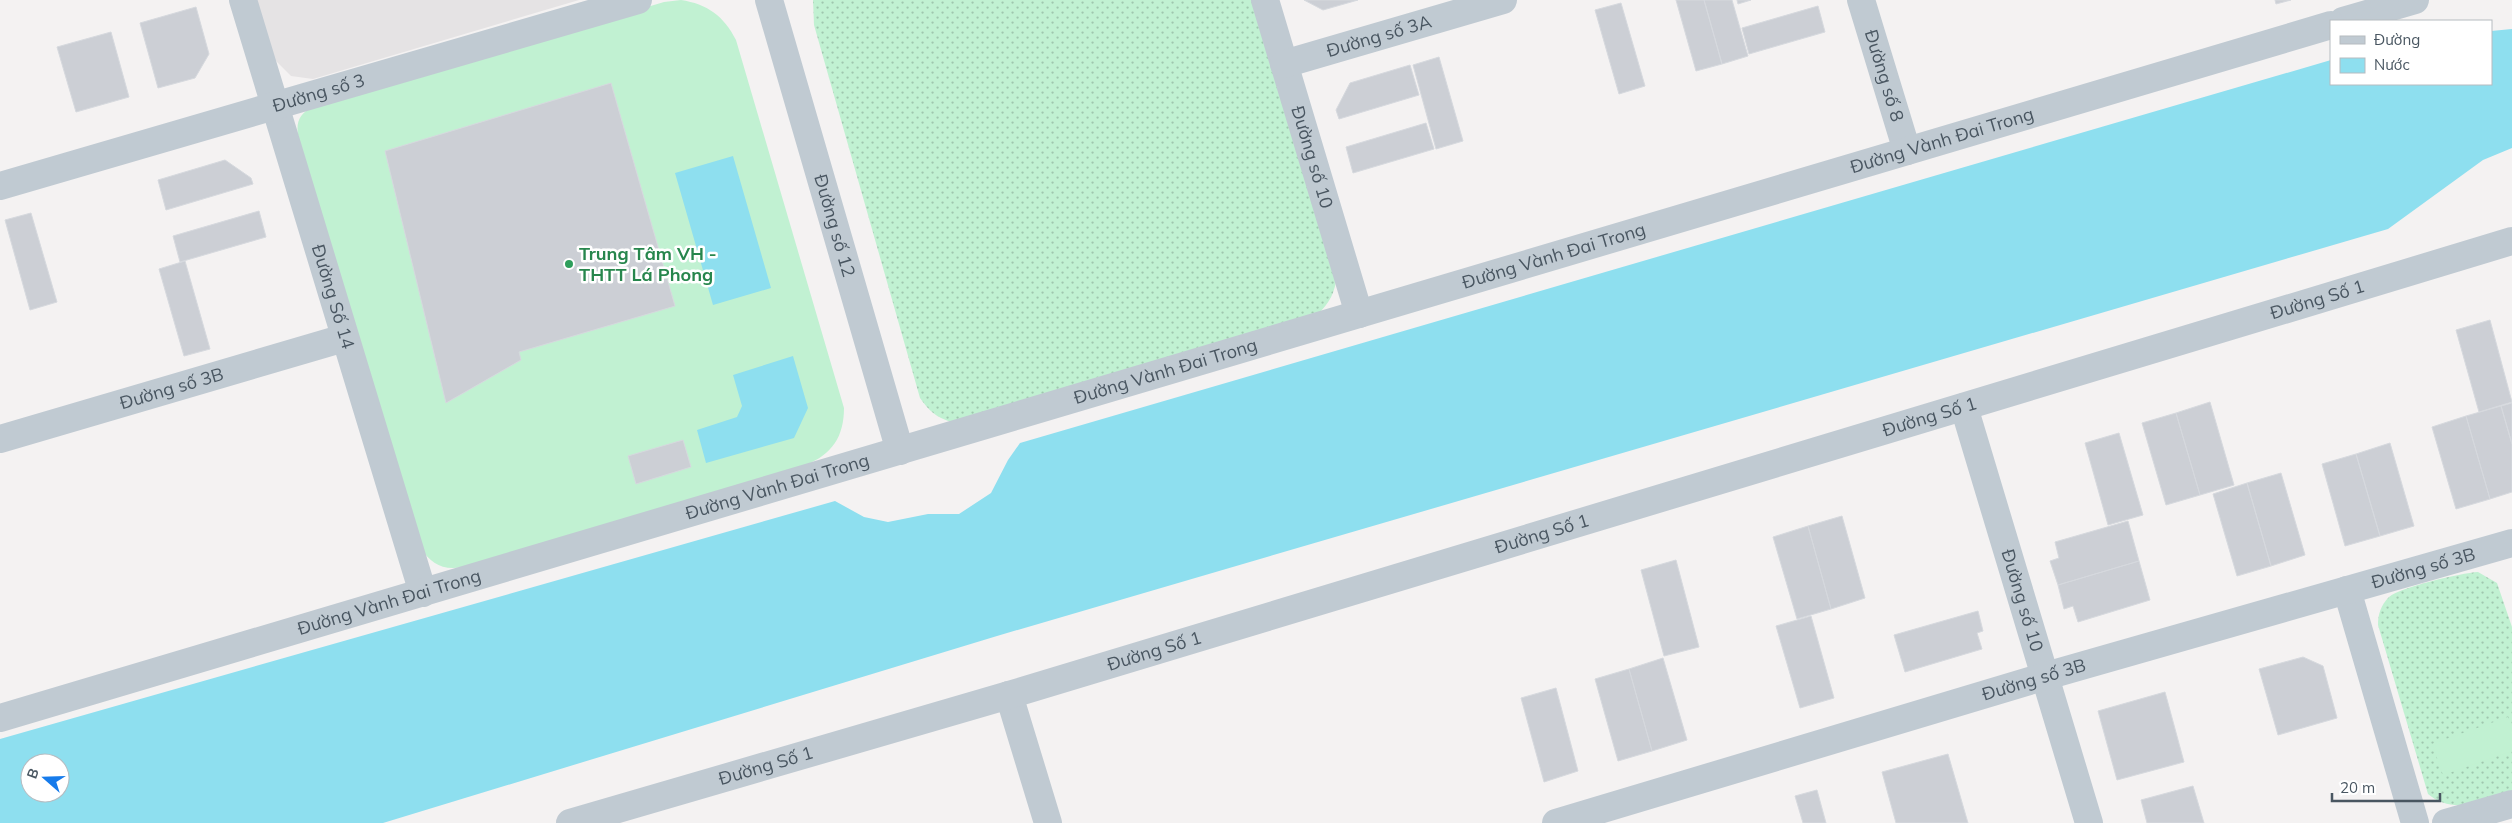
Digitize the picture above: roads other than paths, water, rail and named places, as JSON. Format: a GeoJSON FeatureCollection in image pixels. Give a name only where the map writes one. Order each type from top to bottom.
{"type":"FeatureCollection","features":[{"type":"Feature","properties":{"kind":"street","name":"Đường Số 14"},"geometry":{"type":"LineString","coordinates":[[243,0],[344,338],[423,593]]}},
{"type":"Feature","properties":{"kind":"street","name":"Đường số 3"},"geometry":{"type":"LineString","coordinates":[[0,186],[638,0]]}},
{"type":"Feature","properties":{"kind":"street","name":"Đường số 12"},"geometry":{"type":"LineString","coordinates":[[769,0],[900,451]]}},
{"type":"Feature","properties":{"kind":"street","name":"Đường số 10"},"geometry":{"type":"LineString","coordinates":[[1265,0],[1358,314]]}},
{"type":"Feature","properties":{"kind":"street","name":"Đường số 3A"},"geometry":{"type":"LineString","coordinates":[[1284,64],[1502,0]]}},
{"type":"Feature","properties":{"kind":"street","name":"Đường số 8"},"geometry":{"type":"LineString","coordinates":[[1861,0],[1907,151]]}},
{"type":"Feature","properties":{"kind":"street"},"geometry":{"type":"LineString","coordinates":[[2346,20],[2415,0]]}},
{"type":"Feature","properties":{"kind":"street","name":"Đường Vành Đai Trong"},"geometry":{"type":"LineString","coordinates":[[0,718],[2330,25]]}},
{"type":"Feature","properties":{"kind":"street","name":"Đường Số 1"},"geometry":{"type":"LineString","coordinates":[[570,823],[1009,695],[2512,241]]}},
{"type":"Feature","properties":{"kind":"street","name":"Đường số 3B"},"geometry":{"type":"LineString","coordinates":[[0,440],[344,338]]}},
{"type":"Feature","properties":{"kind":"street","name":"Đường số 10"},"geometry":{"type":"LineString","coordinates":[[1964,407],[2089,823]]}},
{"type":"Feature","properties":{"kind":"street","name":"Đường số 3B"},"geometry":{"type":"LineString","coordinates":[[1556,823],[2046,676],[2347,590],[2510,550]]}},
{"type":"Feature","properties":{"kind":"street"},"geometry":{"type":"LineString","coordinates":[[2347,590],[2415,823]]}},
{"type":"Feature","properties":{"kind":"street"},"geometry":{"type":"LineString","coordinates":[[1009,695],[1048,823]]}},
{"type":"Feature","properties":{"kind":"street"},"geometry":{"type":"LineString","coordinates":[[2446,823],[2512,804]]}},
{"type":"Feature","properties":{"kind":"water"},"geometry":{"type":"Polygon","coordinates":[[[2512,29],[2512,148],[2483,160],[2388,229],[997,636],[383,823],[0,823],[0,739],[835,501],[864,517],[888,522],[928,514],[959,514],[991,493],[1008,460],[1020,443],[2330,60],[2330,85],[2492,85],[2492,31],[2512,29]]]}},
{"type":"Feature","properties":{"kind":"water"},"geometry":{"type":"Polygon","coordinates":[[[733,156],[771,288],[713,305],[675,173],[733,156]]]}},
{"type":"Feature","properties":{"kind":"water"},"geometry":{"type":"Polygon","coordinates":[[[793,356],[808,408],[794,438],[706,463],[697,430],[737,417],[742,406],[733,375],[793,356]]]}},
{"type":"Feature","properties":{"kind":"place","name":"Trung Tâm VH - THTT Lá Phong"},"geometry":{"type":"Point","coordinates":[569,264]}}]}
